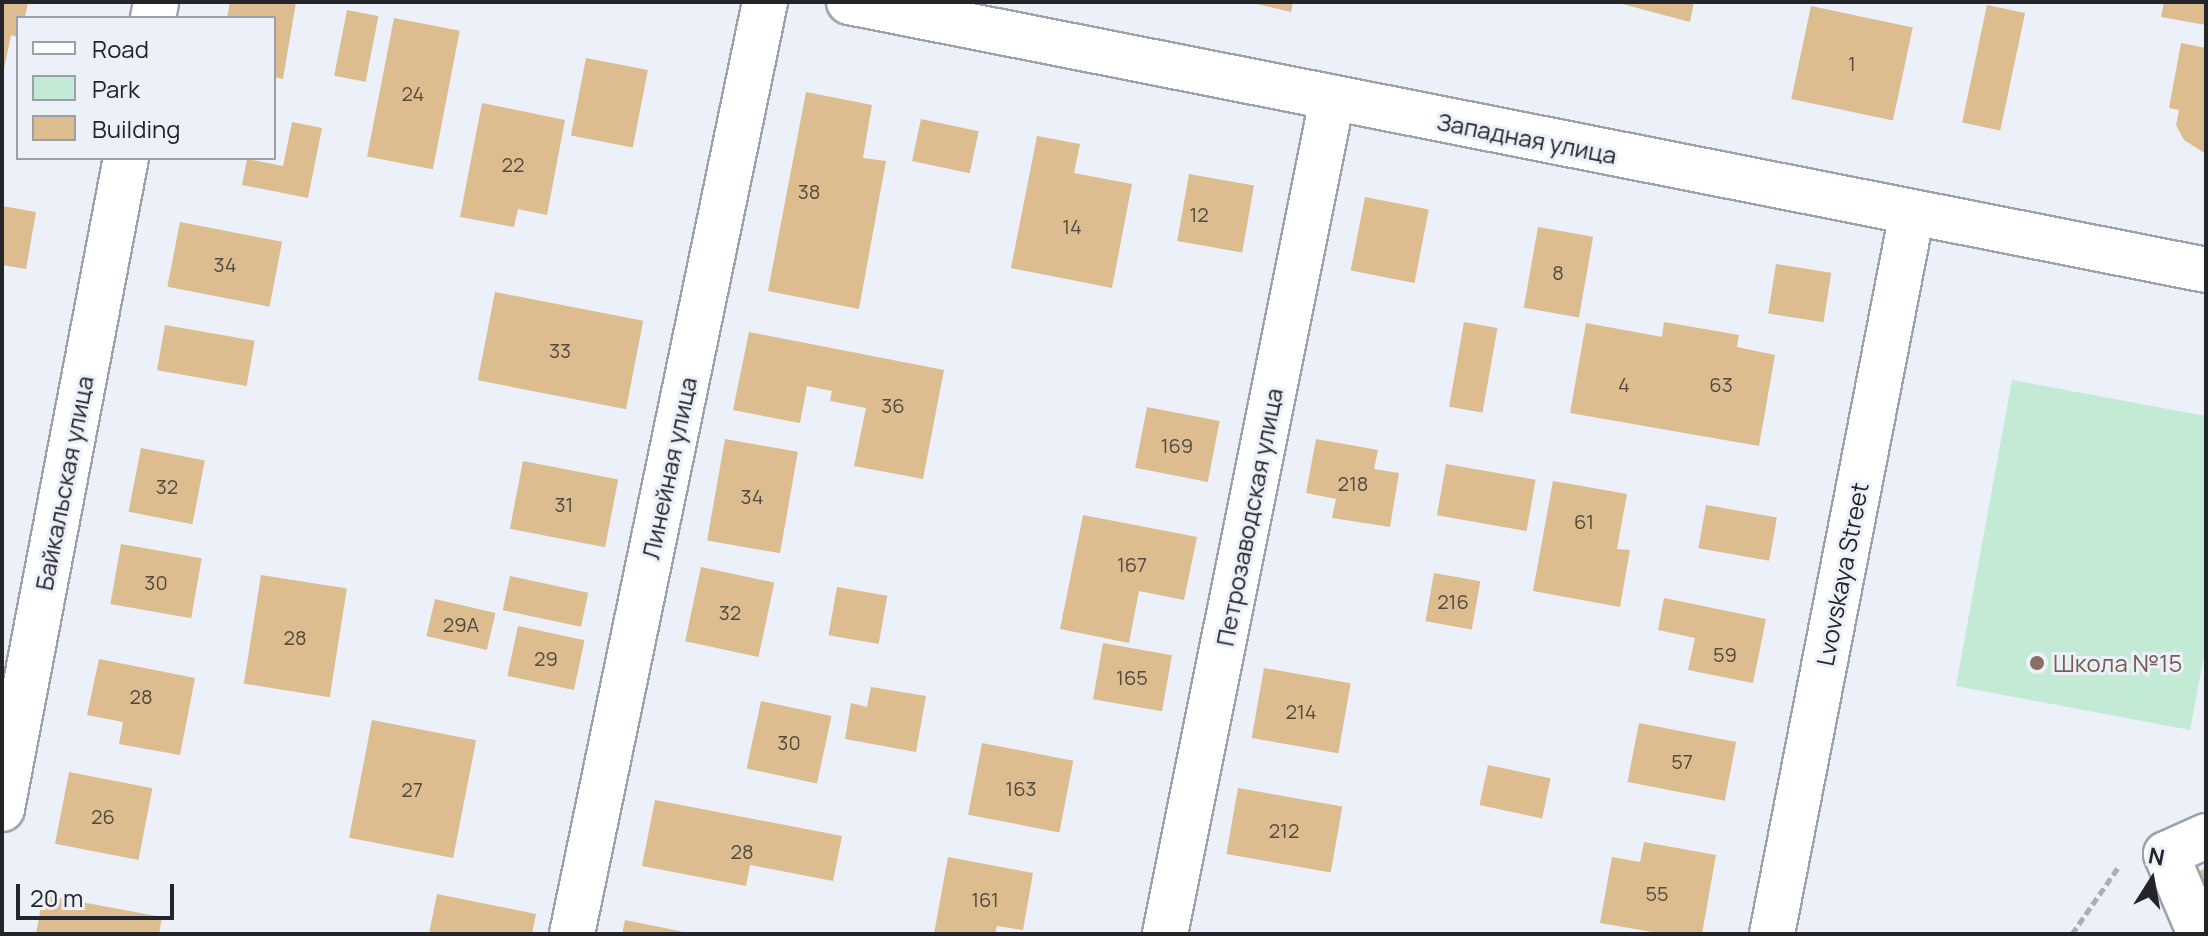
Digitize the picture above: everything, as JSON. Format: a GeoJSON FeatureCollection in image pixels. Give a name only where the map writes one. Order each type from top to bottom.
{"type":"FeatureCollection","features":[{"type":"Feature","properties":{"kind":"street","name":"Линейная улица"},"geometry":{"type":"LineString","coordinates":[[572,934],[765,2]]}},
{"type":"Feature","properties":{"kind":"street","name":"Западная улица"},"geometry":{"type":"LineString","coordinates":[[849,2],[1332,100],[2206,270]]}},
{"type":"Feature","properties":{"kind":"street","name":"Петрозаводская улица"},"geometry":{"type":"LineString","coordinates":[[1165,934],[1332,100]]}},
{"type":"Feature","properties":{"kind":"street","name":"Байкальская улица"},"geometry":{"type":"LineString","coordinates":[[2,809],[126,160]]}},
{"type":"Feature","properties":{"kind":"street","name":"Lvovskaya Street"},"geometry":{"type":"LineString","coordinates":[[1772,934],[1912,213]]}},
{"type":"Feature","properties":{"kind":"street"},"geometry":{"type":"LineString","coordinates":[[2200,934],[2166,854],[2206,836]]}},
{"type":"Feature","properties":{"kind":"green space"},"geometry":{"type":"Polygon","coordinates":[[[2012,380],[2206,416],[2206,645],[2190,730],[1956,686],[2012,380]]]}},
{"type":"Feature","properties":{"kind":"building"},"geometry":{"type":"Polygon","coordinates":[[[2,2],[28,2],[25,16],[16,16],[16,36],[11,35],[3,74],[2,2]]]}},
{"type":"Feature","properties":{"kind":"building"},"geometry":{"type":"Polygon","coordinates":[[[230,2],[296,2],[283,79],[276,77],[276,16],[227,16],[230,2]]]}},
{"type":"Feature","properties":{"kind":"building"},"geometry":{"type":"Polygon","coordinates":[[[1248,2],[1293,2],[1291,12],[1248,2]]]}},
{"type":"Feature","properties":{"kind":"building"},"geometry":{"type":"Polygon","coordinates":[[[1615,2],[1694,2],[1690,22],[1615,2]]]}},
{"type":"Feature","properties":{"kind":"building"},"geometry":{"type":"Polygon","coordinates":[[[2164,2],[2206,2],[2206,25],[2161,17],[2164,2]]]}},
{"type":"Feature","properties":{"kind":"building"},"geometry":{"type":"Polygon","coordinates":[[[1987,5],[2025,13],[2000,130],[1962,122],[1987,5]]]}},
{"type":"Feature","properties":{"kind":"building"},"geometry":{"type":"Polygon","coordinates":[[[1811,6],[1913,28],[1893,121],[1791,99],[1811,6]]]}},
{"type":"Feature","properties":{"kind":"building"},"geometry":{"type":"Polygon","coordinates":[[[347,10],[378,16],[366,82],[334,76],[347,10]]]}},
{"type":"Feature","properties":{"kind":"building"},"geometry":{"type":"Polygon","coordinates":[[[394,18],[460,31],[433,169],[367,156],[394,18]]]}},
{"type":"Feature","properties":{"kind":"building"},"geometry":{"type":"Polygon","coordinates":[[[2181,43],[2206,48],[2206,154],[2184,140],[2176,125],[2179,110],[2169,108],[2181,43]]]}},
{"type":"Feature","properties":{"kind":"building"},"geometry":{"type":"Polygon","coordinates":[[[586,58],[648,70],[633,148],[571,136],[586,58]]]}},
{"type":"Feature","properties":{"kind":"building"},"geometry":{"type":"Polygon","coordinates":[[[806,92],[872,105],[863,158],[886,161],[859,309],[768,291],[806,92]]]}},
{"type":"Feature","properties":{"kind":"building"},"geometry":{"type":"Polygon","coordinates":[[[482,103],[565,120],[547,215],[518,209],[514,227],[460,217],[482,103]]]}},
{"type":"Feature","properties":{"kind":"building"},"geometry":{"type":"Polygon","coordinates":[[[921,119],[979,131],[970,173],[912,161],[921,119]]]}},
{"type":"Feature","properties":{"kind":"building"},"geometry":{"type":"Polygon","coordinates":[[[292,122],[322,128],[308,198],[242,185],[247,160],[283,166],[292,122]]]}},
{"type":"Feature","properties":{"kind":"building"},"geometry":{"type":"Polygon","coordinates":[[[1037,136],[1080,144],[1074,173],[1132,184],[1112,288],[1011,268],[1037,136]]]}},
{"type":"Feature","properties":{"kind":"building"},"geometry":{"type":"Polygon","coordinates":[[[1189,174],[1254,185],[1242,252],[1177,241],[1189,174]]]}},
{"type":"Feature","properties":{"kind":"building"},"geometry":{"type":"Polygon","coordinates":[[[1365,197],[1429,209],[1414,283],[1351,271],[1365,197]]]}},
{"type":"Feature","properties":{"kind":"building"},"geometry":{"type":"Polygon","coordinates":[[[2,206],[36,212],[26,269],[2,265],[2,206]]]}},
{"type":"Feature","properties":{"kind":"building"},"geometry":{"type":"Polygon","coordinates":[[[180,222],[282,242],[269,307],[167,287],[180,222]]]}},
{"type":"Feature","properties":{"kind":"building"},"geometry":{"type":"Polygon","coordinates":[[[1538,227],[1593,237],[1579,317],[1524,308],[1538,227]]]}},
{"type":"Feature","properties":{"kind":"building"},"geometry":{"type":"Polygon","coordinates":[[[1776,264],[1831,273],[1823,322],[1768,313],[1776,264]]]}},
{"type":"Feature","properties":{"kind":"building"},"geometry":{"type":"Polygon","coordinates":[[[495,292],[643,321],[626,409],[478,380],[495,292]]]}},
{"type":"Feature","properties":{"kind":"building"},"geometry":{"type":"Polygon","coordinates":[[[1464,322],[1497,328],[1483,413],[1449,407],[1464,322]]]}},
{"type":"Feature","properties":{"kind":"building"},"geometry":{"type":"Polygon","coordinates":[[[1664,322],[1739,335],[1737,347],[1775,355],[1759,446],[1570,413],[1586,323],[1662,337],[1664,322]]]}},
{"type":"Feature","properties":{"kind":"building"},"geometry":{"type":"Polygon","coordinates":[[[165,325],[255,341],[247,386],[157,370],[165,325]]]}},
{"type":"Feature","properties":{"kind":"building"},"geometry":{"type":"Polygon","coordinates":[[[749,332],[944,370],[923,479],[854,466],[866,408],[830,401],[832,391],[807,386],[800,423],[733,410],[749,332]]]}},
{"type":"Feature","properties":{"kind":"building"},"geometry":{"type":"Polygon","coordinates":[[[1147,407],[1220,421],[1208,482],[1135,468],[1147,407]]]}},
{"type":"Feature","properties":{"kind":"building"},"geometry":{"type":"Polygon","coordinates":[[[725,439],[798,452],[780,553],[707,540],[725,439]]]}},
{"type":"Feature","properties":{"kind":"building"},"geometry":{"type":"Polygon","coordinates":[[[1316,439],[1378,450],[1374,469],[1399,473],[1390,527],[1332,518],[1336,499],[1306,493],[1316,439]]]}},
{"type":"Feature","properties":{"kind":"building"},"geometry":{"type":"Polygon","coordinates":[[[141,448],[205,460],[192,524],[129,512],[141,448]]]}},
{"type":"Feature","properties":{"kind":"building"},"geometry":{"type":"Polygon","coordinates":[[[523,461],[618,480],[605,547],[510,529],[523,461]]]}},
{"type":"Feature","properties":{"kind":"building"},"geometry":{"type":"Polygon","coordinates":[[[1446,464],[1536,480],[1527,531],[1437,515],[1446,464]]]}},
{"type":"Feature","properties":{"kind":"building"},"geometry":{"type":"Polygon","coordinates":[[[1553,481],[1627,494],[1617,549],[1630,550],[1620,607],[1533,591],[1553,481]]]}},
{"type":"Feature","properties":{"kind":"building"},"geometry":{"type":"Polygon","coordinates":[[[1706,505],[1777,518],[1769,561],[1698,548],[1706,505]]]}},
{"type":"Feature","properties":{"kind":"building"},"geometry":{"type":"Polygon","coordinates":[[[1083,515],[1197,537],[1184,600],[1139,591],[1129,643],[1060,629],[1083,515]]]}},
{"type":"Feature","properties":{"kind":"building"},"geometry":{"type":"Polygon","coordinates":[[[121,544],[202,558],[191,618],[110,604],[121,544]]]}},
{"type":"Feature","properties":{"kind":"building"},"geometry":{"type":"Polygon","coordinates":[[[701,567],[774,583],[759,657],[685,641],[701,567]]]}},
{"type":"Feature","properties":{"kind":"building"},"geometry":{"type":"Polygon","coordinates":[[[1434,573],[1480,581],[1472,629],[1425,621],[1434,573]]]}},
{"type":"Feature","properties":{"kind":"building"},"geometry":{"type":"Polygon","coordinates":[[[261,575],[347,589],[330,697],[244,684],[261,575]]]}},
{"type":"Feature","properties":{"kind":"building"},"geometry":{"type":"Polygon","coordinates":[[[510,576],[588,593],[581,627],[503,610],[510,576]]]}},
{"type":"Feature","properties":{"kind":"building"},"geometry":{"type":"Polygon","coordinates":[[[837,587],[887,596],[879,644],[828,635],[837,587]]]}},
{"type":"Feature","properties":{"kind":"building"},"geometry":{"type":"Polygon","coordinates":[[[1664,598],[1766,619],[1753,683],[1688,670],[1695,638],[1658,630],[1664,598]]]}},
{"type":"Feature","properties":{"kind":"building"},"geometry":{"type":"Polygon","coordinates":[[[435,599],[495,613],[487,650],[426,636],[435,599]]]}},
{"type":"Feature","properties":{"kind":"building"},"geometry":{"type":"Polygon","coordinates":[[[518,626],[585,640],[574,690],[507,676],[518,626]]]}},
{"type":"Feature","properties":{"kind":"building"},"geometry":{"type":"Polygon","coordinates":[[[1103,643],[1172,655],[1162,711],[1093,699],[1103,643]]]}},
{"type":"Feature","properties":{"kind":"building"},"geometry":{"type":"Polygon","coordinates":[[[99,659],[195,678],[180,755],[119,744],[123,722],[87,715],[99,659]]]}},
{"type":"Feature","properties":{"kind":"building"},"geometry":{"type":"Polygon","coordinates":[[[1264,668],[1351,683],[1338,753],[1252,738],[1264,668]]]}},
{"type":"Feature","properties":{"kind":"building"},"geometry":{"type":"Polygon","coordinates":[[[871,687],[926,696],[916,752],[845,739],[851,703],[867,707],[871,687]]]}},
{"type":"Feature","properties":{"kind":"building"},"geometry":{"type":"Polygon","coordinates":[[[761,701],[831,716],[817,783],[747,768],[761,701]]]}},
{"type":"Feature","properties":{"kind":"building"},"geometry":{"type":"Polygon","coordinates":[[[372,720],[476,740],[453,858],[349,838],[372,720]]]}},
{"type":"Feature","properties":{"kind":"building"},"geometry":{"type":"Polygon","coordinates":[[[1639,723],[1736,742],[1725,801],[1628,782],[1639,723]]]}},
{"type":"Feature","properties":{"kind":"building"},"geometry":{"type":"Polygon","coordinates":[[[982,743],[1073,761],[1059,832],[968,815],[982,743]]]}},
{"type":"Feature","properties":{"kind":"building"},"geometry":{"type":"Polygon","coordinates":[[[1488,765],[1551,778],[1542,818],[1479,805],[1488,765]]]}},
{"type":"Feature","properties":{"kind":"building"},"geometry":{"type":"Polygon","coordinates":[[[69,772],[152,788],[139,860],[55,844],[69,772]]]}},
{"type":"Feature","properties":{"kind":"building"},"geometry":{"type":"Polygon","coordinates":[[[1238,788],[1342,806],[1331,872],[1226,854],[1238,788]]]}},
{"type":"Feature","properties":{"kind":"building"},"geometry":{"type":"Polygon","coordinates":[[[655,800],[842,836],[833,881],[750,865],[746,886],[642,866],[655,800]]]}},
{"type":"Feature","properties":{"kind":"building"},"geometry":{"type":"Polygon","coordinates":[[[1644,842],[1716,855],[1702,934],[1664,934],[1600,923],[1612,857],[1640,862],[1644,842]]]}},
{"type":"Feature","properties":{"kind":"building"},"geometry":{"type":"Polygon","coordinates":[[[948,857],[1033,873],[1023,930],[997,926],[995,934],[934,934],[948,857]]]}},
{"type":"Feature","properties":{"kind":"building"},"geometry":{"type":"Polygon","coordinates":[[[2206,868],[2206,892],[2197,872],[2206,868]]]}},
{"type":"Feature","properties":{"kind":"building"},"geometry":{"type":"Polygon","coordinates":[[[437,894],[536,914],[532,934],[429,934],[437,894]]]}},
{"type":"Feature","properties":{"kind":"building"},"geometry":{"type":"Polygon","coordinates":[[[43,895],[162,917],[159,934],[36,934],[43,895]]]}},
{"type":"Feature","properties":{"kind":"building"},"geometry":{"type":"Polygon","coordinates":[[[625,920],[689,933],[689,934],[622,934],[625,920]]]}},
{"type":"Feature","properties":{"kind":"place","name":"Школа №15"},"geometry":{"type":"Point","coordinates":[2037,663]}}]}
